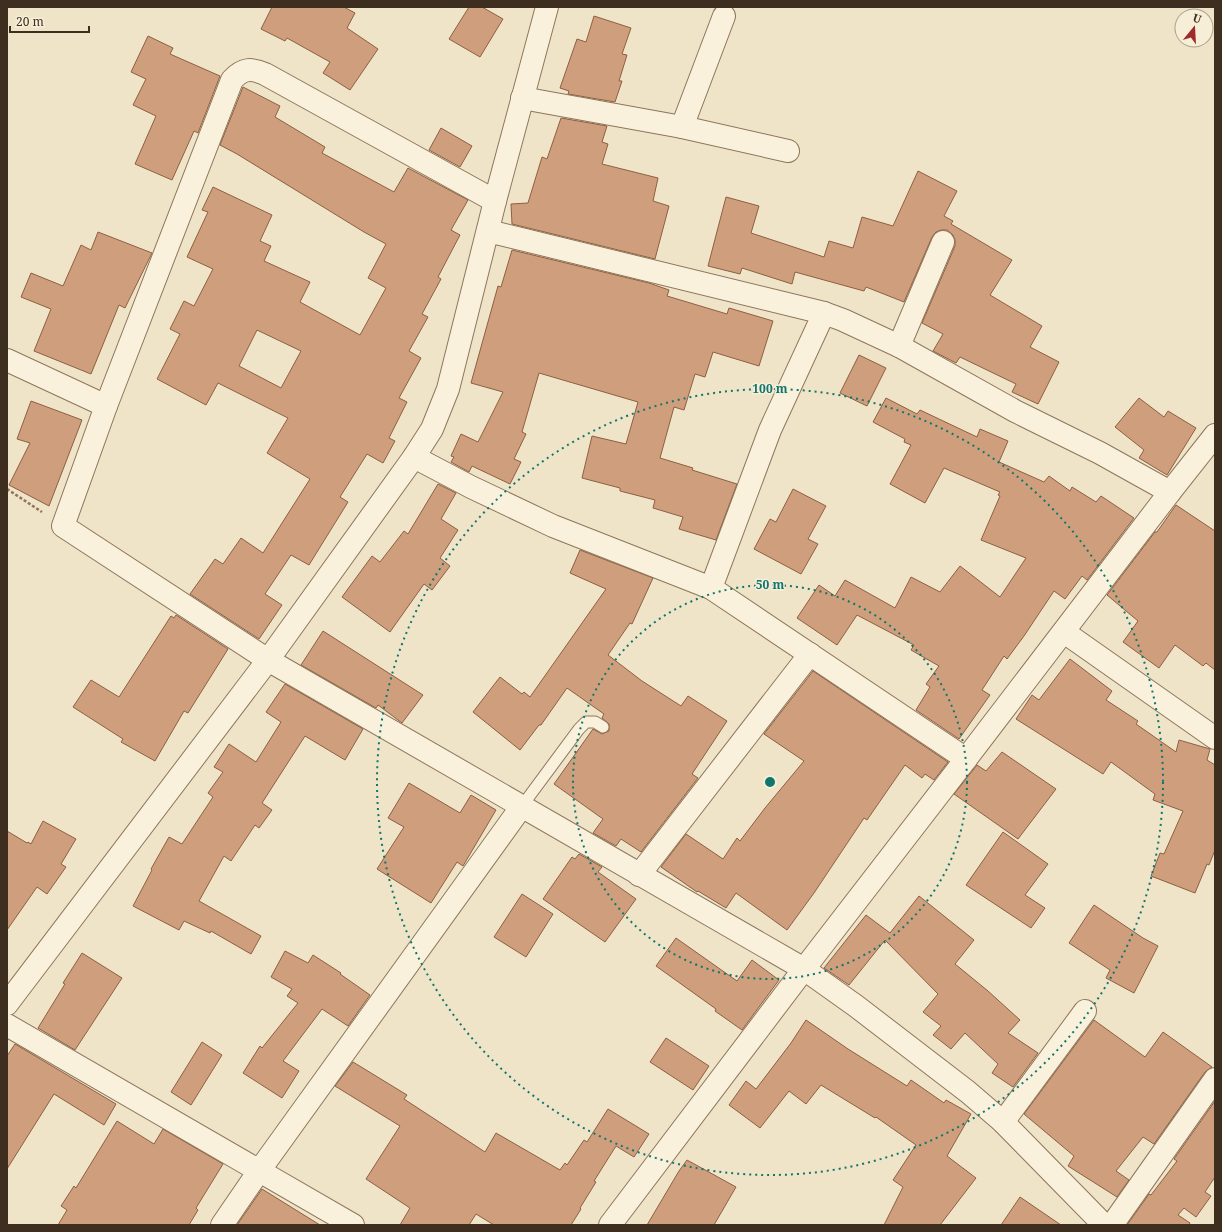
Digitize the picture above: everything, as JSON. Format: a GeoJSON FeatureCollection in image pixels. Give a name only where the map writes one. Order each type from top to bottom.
{"type":"FeatureCollection","features":[{"type":"Feature","properties":{"kind":"street"},"geometry":{"type":"LineString","coordinates":[[7,1004],[268,660],[432,429],[448,389],[495,201],[547,7]]}},
{"type":"Feature","properties":{"kind":"street"},"geometry":{"type":"LineString","coordinates":[[682,127],[724,16]]}},
{"type":"Feature","properties":{"kind":"street"},"geometry":{"type":"LineString","coordinates":[[495,201],[265,74],[254,70],[238,73],[232,80],[106,406],[63,526],[268,660],[804,969],[856,1006],[968,1092],[1003,1122],[1104,1225]]}},
{"type":"Feature","properties":{"kind":"street"},"geometry":{"type":"LineString","coordinates":[[522,98],[682,127],[788,151]]}},
{"type":"Feature","properties":{"kind":"street"},"geometry":{"type":"LineString","coordinates":[[488,231],[824,313],[843,320],[899,346],[1015,411],[1100,453],[1170,492]]}},
{"type":"Feature","properties":{"kind":"street"},"geometry":{"type":"LineString","coordinates":[[899,346],[943,242]]}},
{"type":"Feature","properties":{"kind":"street"},"geometry":{"type":"LineString","coordinates":[[711,588],[770,430],[824,313]]}},
{"type":"Feature","properties":{"kind":"street"},"geometry":{"type":"LineString","coordinates":[[7,360],[106,406]]}},
{"type":"Feature","properties":{"kind":"street"},"geometry":{"type":"LineString","coordinates":[[610,1225],[804,969],[1215,435]]}},
{"type":"Feature","properties":{"kind":"street"},"geometry":{"type":"LineString","coordinates":[[414,456],[471,487],[553,526],[711,588],[966,759]]}},
{"type":"Feature","properties":{"kind":"street"},"geometry":{"type":"LineString","coordinates":[[1064,632],[1215,738]]}},
{"type":"Feature","properties":{"kind":"street"},"geometry":{"type":"LineString","coordinates":[[639,875],[810,654]]}},
{"type":"Feature","properties":{"kind":"street"},"geometry":{"type":"LineString","coordinates":[[222,1225],[259,1171],[522,806]]}},
{"type":"Feature","properties":{"kind":"street"},"geometry":{"type":"LineString","coordinates":[[1003,1122],[1085,1011]]}},
{"type":"Feature","properties":{"kind":"street"},"geometry":{"type":"LineString","coordinates":[[7,1025],[353,1225]]}},
{"type":"Feature","properties":{"kind":"street"},"geometry":{"type":"LineString","coordinates":[[1112,1225],[1215,1079]]}},
{"type":"Feature","properties":{"kind":"lane"},"geometry":{"type":"LineString","coordinates":[[522,806],[586,722],[595,722],[603,727]]}},
{"type":"Feature","properties":{"kind":"path"},"geometry":{"type":"LineString","coordinates":[[7,489],[63,526]]}},
{"type":"Feature","properties":{"kind":"building"},"geometry":{"type":"Polygon","coordinates":[[[272,7],[344,7],[355,13],[347,28],[378,49],[350,90],[323,73],[330,62],[287,38],[285,41],[261,29],[272,7]]]}},
{"type":"Feature","properties":{"kind":"building"},"geometry":{"type":"Polygon","coordinates":[[[469,7],[482,7],[503,19],[480,57],[449,39],[469,7]]]}},
{"type":"Feature","properties":{"kind":"building"},"geometry":{"type":"Polygon","coordinates":[[[594,16],[631,28],[622,54],[627,55],[619,81],[622,81],[615,102],[568,94],[569,91],[560,88],[577,39],[586,42],[594,16]]]}},
{"type":"Feature","properties":{"kind":"building"},"geometry":{"type":"Polygon","coordinates":[[[148,36],[173,48],[170,54],[220,76],[198,133],[194,131],[172,180],[135,164],[156,116],[133,105],[146,79],[131,72],[148,36]]]}},
{"type":"Feature","properties":{"kind":"building"},"geometry":{"type":"Polygon","coordinates":[[[243,87],[280,106],[275,117],[325,147],[322,153],[394,192],[408,168],[468,200],[451,230],[460,235],[438,277],[441,279],[422,314],[428,317],[409,351],[421,358],[399,398],[407,402],[389,438],[395,441],[383,463],[367,454],[340,497],[348,502],[309,565],[291,555],[265,594],[282,605],[259,639],[190,594],[215,559],[223,564],[241,538],[263,553],[310,479],[267,453],[288,418],[218,383],[206,405],[157,379],[180,334],[170,329],[184,301],[194,306],[213,269],[187,257],[208,212],[202,210],[213,187],[272,215],[260,241],[271,246],[264,261],[310,282],[300,302],[360,335],[386,288],[368,278],[386,244],[220,145],[243,87]],[[257,330],[239,366],[281,388],[301,351],[257,330]]]}},
{"type":"Feature","properties":{"kind":"building"},"geometry":{"type":"Polygon","coordinates":[[[561,118],[607,126],[602,142],[608,144],[602,164],[658,178],[653,201],[669,206],[655,259],[512,224],[511,204],[528,203],[542,157],[547,159],[561,118]]]}},
{"type":"Feature","properties":{"kind":"building"},"geometry":{"type":"Polygon","coordinates":[[[441,128],[472,146],[460,167],[429,150],[441,128]]]}},
{"type":"Feature","properties":{"kind":"building"},"geometry":{"type":"Polygon","coordinates":[[[918,171],[957,191],[944,216],[953,221],[951,224],[1012,260],[990,295],[1042,326],[1030,347],[1059,362],[1038,404],[1012,392],[1016,384],[960,357],[956,363],[933,351],[943,334],[922,323],[955,246],[953,235],[947,230],[936,232],[932,237],[904,302],[866,287],[864,291],[795,272],[792,284],[742,268],[740,274],[708,266],[726,197],[759,206],[751,233],[824,257],[829,241],[853,248],[862,217],[893,226],[918,171]]]}},
{"type":"Feature","properties":{"kind":"building"},"geometry":{"type":"Polygon","coordinates":[[[98,232],[152,253],[125,308],[119,305],[91,374],[34,351],[51,309],[21,297],[31,273],[63,286],[81,245],[91,250],[98,232]]]}},
{"type":"Feature","properties":{"kind":"building"},"geometry":{"type":"Polygon","coordinates":[[[512,250],[649,283],[669,290],[667,296],[727,314],[729,308],[773,321],[759,366],[713,352],[705,377],[695,374],[684,410],[674,407],[660,458],[737,484],[716,540],[679,529],[683,517],[653,508],[655,500],[620,491],[620,488],[582,478],[592,436],[626,444],[638,402],[539,373],[522,432],[526,434],[514,459],[521,462],[510,484],[472,466],[469,472],[451,462],[454,457],[451,456],[461,434],[478,442],[503,392],[471,383],[498,286],[501,287],[512,250]]]}},
{"type":"Feature","properties":{"kind":"building"},"geometry":{"type":"Polygon","coordinates":[[[859,355],[886,368],[867,406],[840,393],[859,355]]]}},
{"type":"Feature","properties":{"kind":"building"},"geometry":{"type":"Polygon","coordinates":[[[886,398],[917,414],[920,410],[977,437],[980,429],[1008,441],[999,462],[1044,482],[1049,476],[1070,491],[1072,487],[1096,502],[1101,496],[1134,518],[1087,580],[1082,576],[1065,599],[1054,591],[1007,659],[1004,656],[982,690],[990,695],[959,739],[916,710],[930,687],[926,684],[939,666],[911,650],[914,645],[857,615],[837,645],[797,618],[819,585],[835,596],[845,580],[895,608],[911,577],[940,592],[960,566],[1000,597],[1026,558],[981,540],[1000,496],[998,495],[1000,492],[944,468],[925,503],[890,484],[911,445],[904,442],[905,439],[873,422],[886,398]]]}},
{"type":"Feature","properties":{"kind":"building"},"geometry":{"type":"Polygon","coordinates":[[[1139,398],[1164,417],[1168,411],[1196,428],[1167,475],[1139,458],[1144,450],[1115,427],[1139,398]]]}},
{"type":"Feature","properties":{"kind":"building"},"geometry":{"type":"Polygon","coordinates":[[[31,401],[82,420],[49,506],[9,485],[30,443],[17,439],[31,401]]]}},
{"type":"Feature","properties":{"kind":"building"},"geometry":{"type":"Polygon","coordinates":[[[438,484],[456,493],[441,519],[458,530],[440,558],[450,566],[432,590],[424,584],[390,632],[342,597],[372,556],[380,562],[404,531],[408,534],[438,484]]]}},
{"type":"Feature","properties":{"kind":"building"},"geometry":{"type":"Polygon","coordinates":[[[793,489],[826,506],[808,539],[818,544],[801,574],[754,549],[770,519],[776,522],[793,489]]]}},
{"type":"Feature","properties":{"kind":"building"},"geometry":{"type":"Polygon","coordinates":[[[1176,505],[1215,531],[1215,670],[1206,663],[1203,666],[1175,645],[1159,668],[1123,642],[1138,621],[1107,595],[1155,532],[1157,532],[1176,505]]]}},
{"type":"Feature","properties":{"kind":"building"},"geometry":{"type":"Polygon","coordinates":[[[580,550],[653,578],[632,624],[630,623],[608,655],[642,681],[681,706],[688,696],[727,721],[692,774],[698,778],[641,852],[621,839],[616,846],[593,833],[603,819],[554,784],[593,729],[602,734],[609,731],[609,724],[602,718],[604,714],[567,688],[541,725],[539,725],[520,750],[473,712],[500,677],[522,694],[524,692],[530,697],[606,589],[570,573],[580,550]]]}},
{"type":"Feature","properties":{"kind":"building"},"geometry":{"type":"Polygon","coordinates":[[[176,615],[228,649],[188,713],[184,711],[155,761],[121,742],[123,739],[73,707],[91,680],[119,697],[171,616],[174,618],[176,615]]]}},
{"type":"Feature","properties":{"kind":"building"},"geometry":{"type":"Polygon","coordinates":[[[323,631],[423,695],[402,723],[378,705],[376,708],[301,665],[323,631]]]}},
{"type":"Feature","properties":{"kind":"building"},"geometry":{"type":"Polygon","coordinates":[[[1070,659],[1112,691],[1106,700],[1138,721],[1136,724],[1176,752],[1179,740],[1210,749],[1207,760],[1215,765],[1215,850],[1209,865],[1207,864],[1195,893],[1151,876],[1160,853],[1164,854],[1183,811],[1153,800],[1155,794],[1111,762],[1103,774],[1016,719],[1032,695],[1039,700],[1070,659]]]}},
{"type":"Feature","properties":{"kind":"building"},"geometry":{"type":"Polygon","coordinates":[[[813,671],[948,762],[934,780],[925,774],[922,778],[905,765],[867,820],[864,818],[814,893],[787,930],[736,893],[726,908],[698,891],[697,892],[661,867],[686,834],[723,859],[737,838],[740,841],[804,761],[764,734],[813,671]]]}},
{"type":"Feature","properties":{"kind":"building"},"geometry":{"type":"Polygon","coordinates":[[[285,684],[363,729],[345,760],[305,736],[262,803],[272,810],[259,828],[255,825],[231,861],[224,856],[199,901],[261,936],[251,954],[211,931],[210,933],[184,921],[179,930],[133,906],[169,837],[182,844],[213,797],[208,793],[223,772],[214,767],[229,744],[256,762],[281,722],[266,712],[285,684]]]}},
{"type":"Feature","properties":{"kind":"building"},"geometry":{"type":"Polygon","coordinates":[[[1002,752],[1056,789],[1018,839],[954,794],[977,765],[986,771],[1002,752]]]}},
{"type":"Feature","properties":{"kind":"building"},"geometry":{"type":"Polygon","coordinates":[[[409,783],[460,813],[471,795],[496,810],[463,866],[457,862],[431,903],[377,869],[404,827],[388,818],[409,783]]]}},
{"type":"Feature","properties":{"kind":"building"},"geometry":{"type":"Polygon","coordinates":[[[43,821],[76,839],[61,864],[66,867],[47,894],[37,887],[7,930],[7,831],[31,844],[43,821]]]}},
{"type":"Feature","properties":{"kind":"building"},"geometry":{"type":"Polygon","coordinates":[[[1003,832],[1048,864],[1025,895],[1045,908],[1031,928],[966,885],[1003,832]]]}},
{"type":"Feature","properties":{"kind":"building"},"geometry":{"type":"Polygon","coordinates":[[[579,854],[602,867],[598,872],[636,899],[605,942],[543,899],[572,857],[575,859],[579,854]]]}},
{"type":"Feature","properties":{"kind":"building"},"geometry":{"type":"Polygon","coordinates":[[[522,894],[553,914],[526,957],[494,937],[522,894]]]}},
{"type":"Feature","properties":{"kind":"building"},"geometry":{"type":"Polygon","coordinates":[[[919,896],[974,940],[955,964],[1020,1020],[1008,1033],[1038,1053],[1013,1087],[992,1073],[998,1064],[965,1033],[951,1049],[933,1035],[941,1026],[923,1012],[938,994],[885,940],[849,985],[824,968],[866,915],[890,933],[919,896]]]}},
{"type":"Feature","properties":{"kind":"building"},"geometry":{"type":"Polygon","coordinates":[[[1094,905],[1143,938],[1158,946],[1134,993],[1106,978],[1110,970],[1069,943],[1094,905]]]}},
{"type":"Feature","properties":{"kind":"building"},"geometry":{"type":"Polygon","coordinates":[[[676,938],[737,981],[752,960],[779,980],[742,1030],[715,1011],[716,1009],[656,966],[676,938]]]}},
{"type":"Feature","properties":{"kind":"building"},"geometry":{"type":"Polygon","coordinates":[[[285,951],[308,963],[313,955],[341,973],[340,974],[370,995],[348,1026],[322,1009],[283,1061],[299,1071],[282,1098],[243,1073],[260,1046],[262,1048],[298,1003],[287,996],[292,989],[271,977],[285,951]]]}},
{"type":"Feature","properties":{"kind":"building"},"geometry":{"type":"Polygon","coordinates":[[[82,953],[122,978],[75,1050],[38,1028],[65,984],[63,983],[82,953]]]}},
{"type":"Feature","properties":{"kind":"building"},"geometry":{"type":"Polygon","coordinates":[[[806,1020],[848,1049],[907,1086],[911,1080],[944,1103],[946,1100],[971,1114],[947,1156],[976,1178],[940,1225],[884,1225],[903,1187],[893,1180],[916,1145],[876,1117],[875,1118],[821,1085],[806,1104],[789,1091],[760,1128],[729,1105],[746,1081],[756,1089],[791,1043],[806,1020]]]}},
{"type":"Feature","properties":{"kind":"building"},"geometry":{"type":"Polygon","coordinates":[[[1094,1020],[1145,1057],[1163,1032],[1212,1067],[1205,1072],[1154,1144],[1143,1137],[1116,1171],[1129,1180],[1117,1197],[1068,1166],[1074,1156],[1024,1114],[1094,1020]]]}},
{"type":"Feature","properties":{"kind":"building"},"geometry":{"type":"Polygon","coordinates":[[[666,1038],[709,1066],[693,1090],[650,1062],[666,1038]]]}},
{"type":"Feature","properties":{"kind":"building"},"geometry":{"type":"Polygon","coordinates":[[[202,1042],[222,1055],[191,1105],[171,1092],[202,1042]]]}},
{"type":"Feature","properties":{"kind":"building"},"geometry":{"type":"Polygon","coordinates":[[[15,1044],[116,1104],[104,1125],[54,1094],[7,1169],[7,1056],[15,1044]]]}},
{"type":"Feature","properties":{"kind":"building"},"geometry":{"type":"Polygon","coordinates":[[[353,1062],[407,1095],[404,1099],[485,1152],[496,1133],[560,1170],[565,1163],[567,1165],[584,1140],[587,1142],[608,1109],[649,1134],[634,1157],[616,1146],[594,1181],[596,1182],[571,1225],[494,1225],[476,1214],[469,1225],[400,1225],[410,1208],[366,1179],[400,1126],[335,1086],[353,1062]]]}},
{"type":"Feature","properties":{"kind":"building"},"geometry":{"type":"Polygon","coordinates":[[[1215,1101],[1215,1177],[1205,1192],[1211,1196],[1196,1217],[1184,1208],[1178,1215],[1190,1223],[1189,1225],[1127,1225],[1149,1194],[1151,1195],[1177,1161],[1174,1159],[1215,1101]]]}},
{"type":"Feature","properties":{"kind":"building"},"geometry":{"type":"Polygon","coordinates":[[[117,1121],[154,1144],[163,1129],[223,1164],[196,1208],[198,1210],[189,1225],[58,1225],[67,1210],[61,1206],[74,1186],[76,1188],[117,1121]]]}},
{"type":"Feature","properties":{"kind":"building"},"geometry":{"type":"Polygon","coordinates":[[[687,1160],[736,1187],[714,1225],[647,1225],[679,1171],[687,1160]]]}},
{"type":"Feature","properties":{"kind":"building"},"geometry":{"type":"Polygon","coordinates":[[[262,1189],[320,1225],[237,1225],[262,1189]]]}},
{"type":"Feature","properties":{"kind":"building"},"geometry":{"type":"Polygon","coordinates":[[[1020,1197],[1061,1225],[1001,1225],[1020,1197]]]}}]}
